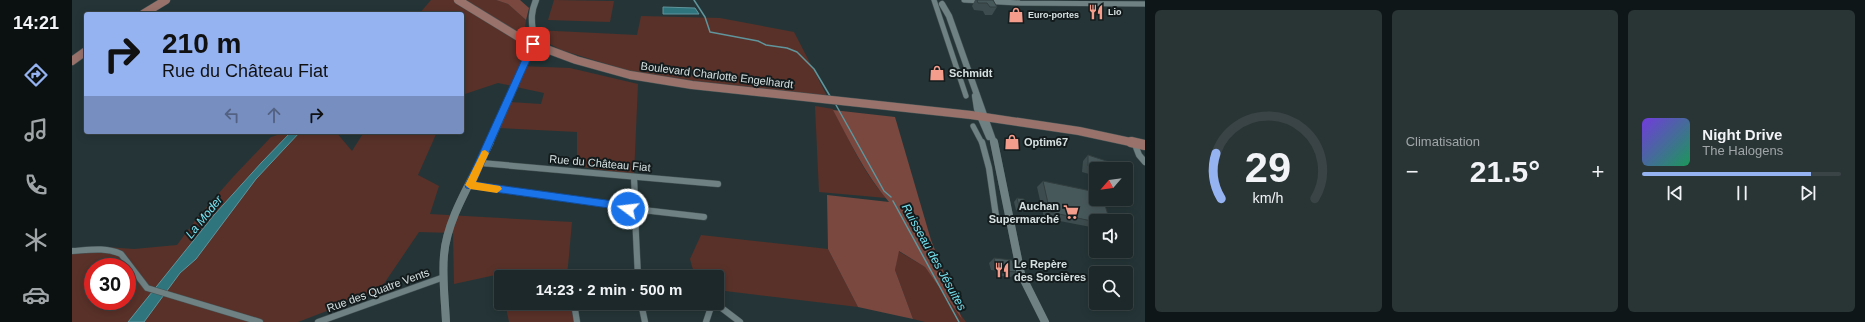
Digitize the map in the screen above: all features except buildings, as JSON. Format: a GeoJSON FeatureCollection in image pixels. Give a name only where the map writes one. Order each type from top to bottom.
{"type":"FeatureCollection","features":[{"type":"Feature","properties":{"kind":"main road"},"geometry":{"type":"LineString","coordinates":[[146,12],[166,0]]}},
{"type":"Feature","properties":{"kind":"main road","name":"Boulevard Charlotte Engelhardt"},"geometry":{"type":"LineString","coordinates":[[458,0],[507,33],[533,44],[606,69],[663,81],[919,110],[1058,128],[1145,144]]}},
{"type":"Feature","properties":{"kind":"main road"},"geometry":{"type":"LineString","coordinates":[[72,61],[84,52]]}},
{"type":"Feature","properties":{"kind":"street"},"geometry":{"type":"LineString","coordinates":[[446,322],[444,255],[447,238],[533,44],[534,37],[531,21],[532,9],[536,0]]}},
{"type":"Feature","properties":{"kind":"street"},"geometry":{"type":"LineString","coordinates":[[934,0],[966,96]]}},
{"type":"Feature","properties":{"kind":"street"},"geometry":{"type":"LineString","coordinates":[[964,0],[1145,4]]}},
{"type":"Feature","properties":{"kind":"street"},"geometry":{"type":"LineString","coordinates":[[942,2],[974,88],[994,149],[1002,181]]}},
{"type":"Feature","properties":{"kind":"street"},"geometry":{"type":"LineString","coordinates":[[963,86],[975,99],[998,155],[1012,234],[1013,251],[1022,279],[1045,322]]}},
{"type":"Feature","properties":{"kind":"street"},"geometry":{"type":"LineString","coordinates":[[974,88],[975,99]]}},
{"type":"Feature","properties":{"kind":"street"},"geometry":{"type":"LineString","coordinates":[[973,126],[979,132],[984,146],[996,216],[1000,220],[1010,223]]}},
{"type":"Feature","properties":{"kind":"street"},"geometry":{"type":"LineString","coordinates":[[984,146],[989,137]]}},
{"type":"Feature","properties":{"kind":"street"},"geometry":{"type":"LineString","coordinates":[[1134,142],[1139,156],[1145,162]]}},
{"type":"Feature","properties":{"kind":"street","name":"Rue du Château Fiat"},"geometry":{"type":"LineString","coordinates":[[481,162],[718,184]]}},
{"type":"Feature","properties":{"kind":"street"},"geometry":{"type":"LineString","coordinates":[[634,177],[635,202]]}},
{"type":"Feature","properties":{"kind":"street"},"geometry":{"type":"LineString","coordinates":[[470,185],[628,207]]}},
{"type":"Feature","properties":{"kind":"street"},"geometry":{"type":"LineString","coordinates":[[628,207],[629,204],[635,202],[642,204],[643,210]]}},
{"type":"Feature","properties":{"kind":"street"},"geometry":{"type":"LineString","coordinates":[[628,207],[628,211],[635,215]]}},
{"type":"Feature","properties":{"kind":"street"},"geometry":{"type":"LineString","coordinates":[[635,215],[643,210],[704,217]]}},
{"type":"Feature","properties":{"kind":"street"},"geometry":{"type":"LineString","coordinates":[[635,215],[638,270]]}},
{"type":"Feature","properties":{"kind":"street"},"geometry":{"type":"LineString","coordinates":[[72,250],[90,249],[116,251],[121,254],[147,288],[260,322]]}},
{"type":"Feature","properties":{"kind":"street","name":"Rue des Quatre Vents"},"geometry":{"type":"LineString","coordinates":[[318,322],[444,277]]}},
{"type":"Feature","properties":{"kind":"street"},"geometry":{"type":"LineString","coordinates":[[575,310],[578,322]]}},
{"type":"Feature","properties":{"kind":"street"},"geometry":{"type":"LineString","coordinates":[[642,310],[645,322]]}},
{"type":"Feature","properties":{"kind":"street"},"geometry":{"type":"LineString","coordinates":[[706,322],[712,310]]}},
{"type":"Feature","properties":{"kind":"street"},"geometry":{"type":"LineString","coordinates":[[724,310],[740,322]]}},
{"type":"Feature","properties":{"kind":"shaded area"},"geometry":{"type":"Polygon","coordinates":[[[431,0],[496,0],[508,4],[526,20],[520,66],[570,68],[638,84],[634,175],[577,166],[577,132],[498,128],[510,102],[541,104],[544,93],[498,83],[464,94],[464,12],[421,12],[431,0]]]}},
{"type":"Feature","properties":{"kind":"shaded area"},"geometry":{"type":"Polygon","coordinates":[[[496,0],[520,0],[529,8],[526,20],[508,4],[496,0]]]}},
{"type":"Feature","properties":{"kind":"shaded area"},"geometry":{"type":"Polygon","coordinates":[[[554,0],[614,1],[610,22],[548,20],[554,0]]]}},
{"type":"Feature","properties":{"kind":"shaded area"},"geometry":{"type":"Polygon","coordinates":[[[641,16],[720,18],[794,32],[827,96],[678,81],[639,74],[561,50],[544,41],[535,30],[637,35],[641,16]]]}},
{"type":"Feature","properties":{"kind":"shaded area"},"geometry":{"type":"Polygon","coordinates":[[[815,106],[833,109],[863,167],[886,198],[819,192],[815,106]]]}},
{"type":"Feature","properties":{"kind":"shaded area"},"geometry":{"type":"Polygon","coordinates":[[[833,110],[895,117],[931,240],[962,319],[925,267],[899,251],[895,270],[913,319],[858,307],[828,249],[827,195],[889,202],[865,169],[833,110]]]}},
{"type":"Feature","properties":{"kind":"shaded area"},"geometry":{"type":"Polygon","coordinates":[[[280,134],[338,134],[352,151],[363,134],[436,134],[418,175],[439,186],[430,214],[572,222],[568,270],[494,270],[494,275],[454,284],[453,233],[419,232],[379,291],[298,322],[72,322],[72,249],[106,247],[134,249],[177,245],[197,218],[271,137],[280,134]]]}},
{"type":"Feature","properties":{"kind":"shaded area"},"geometry":{"type":"Polygon","coordinates":[[[701,235],[828,249],[858,307],[724,291],[724,270],[693,270],[690,259],[701,235]]]}},
{"type":"Feature","properties":{"kind":"shaded area"},"geometry":{"type":"Polygon","coordinates":[[[898,251],[925,267],[966,322],[925,322],[913,319],[895,270],[898,251]]]}},
{"type":"Feature","properties":{"kind":"shaded area"},"geometry":{"type":"Polygon","coordinates":[[[506,310],[572,310],[574,322],[509,322],[506,310]]]}},
{"type":"Feature","properties":{"kind":"water"},"geometry":{"type":"Polygon","coordinates":[[[663,7],[695,8],[699,14],[663,14],[663,7]]]}},
{"type":"Feature","properties":{"kind":"water"},"geometry":{"type":"Polygon","coordinates":[[[289,134],[298,134],[256,179],[196,259],[180,273],[144,322],[128,322],[214,215],[289,134]]]}},
{"type":"Feature","properties":{"kind":"waterway","name":"Ruisseau des Jésuites"},"geometry":{"type":"LineString","coordinates":[[694,0],[705,17],[710,32],[758,41],[766,45],[787,48],[797,52],[814,69],[830,96]]}},
{"type":"Feature","properties":{"kind":"waterway","name":"Ruisseau des Jésuites"},"geometry":{"type":"LineString","coordinates":[[836,105],[884,191],[891,197]]}},
{"type":"Feature","properties":{"kind":"waterway","name":"Ruisseau des Jésuites"},"geometry":{"type":"LineString","coordinates":[[893,201],[959,322]]}},
{"type":"Feature","properties":{"kind":"slow traffic"},"geometry":{"type":"LineString","coordinates":[[485,153],[470,185],[497,189]]}},
{"type":"Feature","properties":{"kind":"place","name":"Lio"},"geometry":{"type":"Point","coordinates":[1096,12]}},
{"type":"Feature","properties":{"kind":"place","name":"Euro-portes"},"geometry":{"type":"Point","coordinates":[1016,15]}},
{"type":"Feature","properties":{"kind":"place","name":"Schmidt"},"geometry":{"type":"Point","coordinates":[937,73]}},
{"type":"Feature","properties":{"kind":"place","name":"Optim67"},"geometry":{"type":"Point","coordinates":[1012,142]}},
{"type":"Feature","properties":{"kind":"place","name":"Auchan Supermarché"},"geometry":{"type":"Point","coordinates":[1071,212]}},
{"type":"Feature","properties":{"kind":"place","name":"Le Repère des Sorcières"},"geometry":{"type":"Point","coordinates":[1002,270]}},
{"type":"Feature","properties":{"kind":"route"},"geometry":{"type":"LineString","coordinates":[[533,44],[470,185],[628,207],[628,209]]}},
{"type":"Feature","properties":{"kind":"water label","name":"La Moder"},"geometry":{"type":"Point","coordinates":[204,217]}}]}
